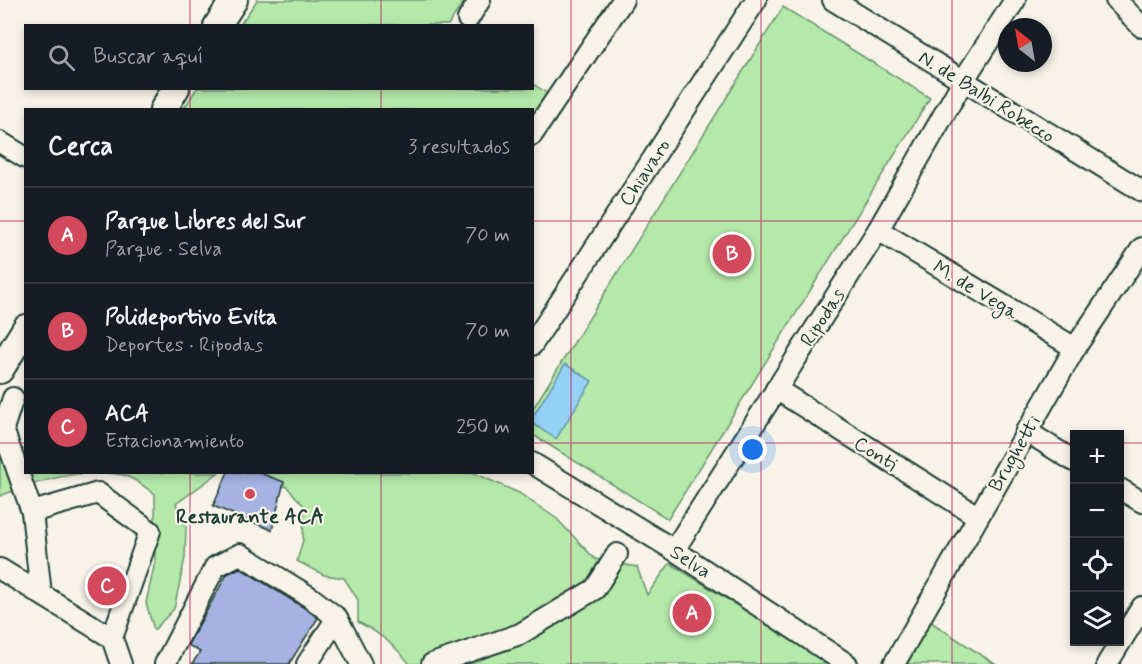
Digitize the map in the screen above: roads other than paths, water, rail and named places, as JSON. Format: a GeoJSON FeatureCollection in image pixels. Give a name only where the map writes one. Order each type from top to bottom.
{"type":"FeatureCollection","features":[{"type":"Feature","properties":{"kind":"main road"},"geometry":{"type":"LineString","coordinates":[[218,24],[234,0]]}},
{"type":"Feature","properties":{"kind":"main road"},"geometry":{"type":"LineString","coordinates":[[164,108],[175,90]]}},
{"type":"Feature","properties":{"kind":"main road"},"geometry":{"type":"LineString","coordinates":[[0,370],[24,331]]}},
{"type":"Feature","properties":{"kind":"street"},"geometry":{"type":"LineString","coordinates":[[468,20],[480,0]]}},
{"type":"Feature","properties":{"kind":"street"},"geometry":{"type":"LineString","coordinates":[[534,132],[623,0]]}},
{"type":"Feature","properties":{"kind":"street","name":"Chiavaro"},"geometry":{"type":"LineString","coordinates":[[534,342],[756,0]]}},
{"type":"Feature","properties":{"kind":"street","name":"N. de Balbi Robecco"},"geometry":{"type":"LineString","coordinates":[[833,0],[1142,191]]}},
{"type":"Feature","properties":{"kind":"street","name":"Ripodas"},"geometry":{"type":"LineString","coordinates":[[674,550],[878,230],[963,81],[1016,0]]}},
{"type":"Feature","properties":{"kind":"street"},"geometry":{"type":"LineString","coordinates":[[1116,0],[1142,27]]}},
{"type":"Feature","properties":{"kind":"street"},"geometry":{"type":"LineString","coordinates":[[0,142],[24,157]]}},
{"type":"Feature","properties":{"kind":"street","name":"M. de Vega"},"geometry":{"type":"LineString","coordinates":[[878,230],[1075,348]]}},
{"type":"Feature","properties":{"kind":"street","name":"Brughetti"},"geometry":{"type":"LineString","coordinates":[[894,664],[1075,348],[1142,248]]}},
{"type":"Feature","properties":{"kind":"street","name":"Conti"},"geometry":{"type":"LineString","coordinates":[[776,389],[977,516]]}},
{"type":"Feature","properties":{"kind":"street"},"geometry":{"type":"LineString","coordinates":[[13,397],[3,429],[32,512],[41,594]]}},
{"type":"Feature","properties":{"kind":"street"},"geometry":{"type":"LineString","coordinates":[[1026,431],[1070,458]]}},
{"type":"Feature","properties":{"kind":"street","name":"Selva"},"geometry":{"type":"LineString","coordinates":[[534,464],[674,550],[847,664]]}},
{"type":"Feature","properties":{"kind":"street"},"geometry":{"type":"LineString","coordinates":[[1124,492],[1142,502]]}},
{"type":"Feature","properties":{"kind":"street"},"geometry":{"type":"LineString","coordinates":[[32,512],[98,493],[150,531],[112,638],[121,664]]}},
{"type":"Feature","properties":{"kind":"street"},"geometry":{"type":"LineString","coordinates":[[165,664],[215,567],[240,554],[310,597],[337,618],[361,664]]}},
{"type":"Feature","properties":{"kind":"street"},"geometry":{"type":"LineString","coordinates":[[432,664],[520,634],[595,589],[616,554]]}},
{"type":"Feature","properties":{"kind":"street"},"geometry":{"type":"LineString","coordinates":[[0,569],[112,638]]}},
{"type":"Feature","properties":{"kind":"street"},"geometry":{"type":"LineString","coordinates":[[1107,664],[1142,607]]}},
{"type":"Feature","properties":{"kind":"street"},"geometry":{"type":"LineString","coordinates":[[307,664],[337,618]]}},
{"type":"Feature","properties":{"kind":"water"},"geometry":{"type":"Polygon","coordinates":[[[565,364],[592,381],[556,439],[534,425],[534,414],[565,364]]]}},
{"type":"Feature","properties":{"kind":"place","name":"Polideportivo Evita"},"geometry":{"type":"Point","coordinates":[732,254]}},
{"type":"Feature","properties":{"kind":"place","name":"Restaurante ACA"},"geometry":{"type":"Point","coordinates":[250,494]}},
{"type":"Feature","properties":{"kind":"place","name":"ACA"},"geometry":{"type":"Point","coordinates":[107,586]}},
{"type":"Feature","properties":{"kind":"place","name":"Parque Libres del Sur"},"geometry":{"type":"Point","coordinates":[692,613]}}]}
